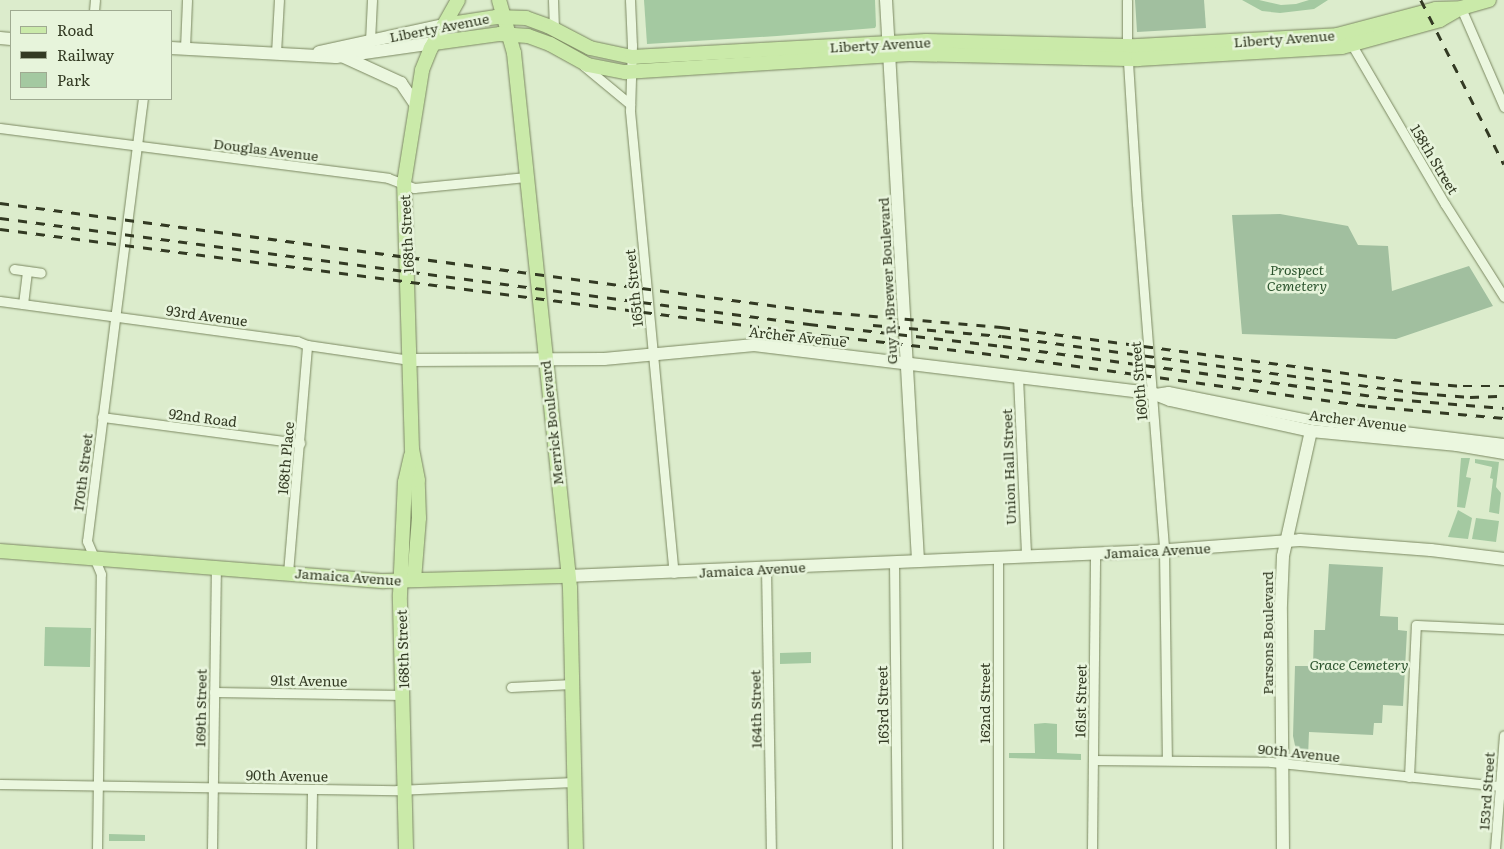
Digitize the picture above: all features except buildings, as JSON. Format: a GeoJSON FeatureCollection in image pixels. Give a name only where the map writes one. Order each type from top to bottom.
{"type":"FeatureCollection","features":[{"type":"Feature","properties":{"kind":"main road"},"geometry":{"type":"LineString","coordinates":[[444,25],[458,0]]}},
{"type":"Feature","properties":{"kind":"main road","name":"Merrick Boulevard"},"geometry":{"type":"LineString","coordinates":[[499,0],[514,52],[568,576],[576,849]]}},
{"type":"Feature","properties":{"kind":"main road","name":"Guy R. Brewer Boulevard"},"geometry":{"type":"LineString","coordinates":[[886,0],[918,560]]}},
{"type":"Feature","properties":{"kind":"main road","name":"Liberty Avenue"},"geometry":{"type":"LineString","coordinates":[[308,55],[444,25],[505,16],[526,18],[554,29],[590,48],[632,57],[889,49],[930,54],[1306,51],[1350,40],[1436,9],[1461,8],[1489,0]]}},
{"type":"Feature","properties":{"kind":"main road","name":"168th Street"},"geometry":{"type":"LineString","coordinates":[[407,580],[419,518],[418,480],[412,450],[404,183],[415,104],[422,70],[444,25]]}},
{"type":"Feature","properties":{"kind":"main road","name":"Liberty Avenue"},"geometry":{"type":"LineString","coordinates":[[172,48],[342,56],[510,34],[539,39],[577,60],[604,69],[631,72],[889,49]]}},
{"type":"Feature","properties":{"kind":"main road"},"geometry":{"type":"LineString","coordinates":[[342,56],[398,82],[408,90],[415,104]]}},
{"type":"Feature","properties":{"kind":"main road","name":"Archer Avenue"},"geometry":{"type":"LineString","coordinates":[[410,360],[604,359],[754,344],[1152,393],[1170,400],[1312,425],[1504,453]]}},
{"type":"Feature","properties":{"kind":"main road","name":"Parsons Boulevard"},"geometry":{"type":"LineString","coordinates":[[1283,849],[1281,604],[1286,542],[1312,425]]}},
{"type":"Feature","properties":{"kind":"main road","name":"168th Street"},"geometry":{"type":"LineString","coordinates":[[406,849],[403,696],[407,580],[405,482],[412,450]]}},
{"type":"Feature","properties":{"kind":"main road","name":"Jamaica Avenue"},"geometry":{"type":"LineString","coordinates":[[0,551],[407,580],[766,568],[1164,550],[1300,540],[1504,559]]}},
{"type":"Feature","properties":{"kind":"street"},"geometry":{"type":"LineString","coordinates":[[185,48],[187,0]]}},
{"type":"Feature","properties":{"kind":"street"},"geometry":{"type":"LineString","coordinates":[[276,54],[279,0]]}},
{"type":"Feature","properties":{"kind":"street"},"geometry":{"type":"LineString","coordinates":[[370,41],[372,0]]}},
{"type":"Feature","properties":{"kind":"street"},"geometry":{"type":"LineString","coordinates":[[553,0],[554,29]]}},
{"type":"Feature","properties":{"kind":"street","name":"165th Street"},"geometry":{"type":"LineString","coordinates":[[630,0],[632,57],[630,104],[674,572]]}},
{"type":"Feature","properties":{"kind":"street","name":"160th Street"},"geometry":{"type":"LineString","coordinates":[[1127,0],[1128,52],[1137,204],[1164,550],[1167,759]]}},
{"type":"Feature","properties":{"kind":"street"},"geometry":{"type":"LineString","coordinates":[[1461,8],[1504,107]]}},
{"type":"Feature","properties":{"kind":"street","name":"158th Street"},"geometry":{"type":"LineString","coordinates":[[1350,40],[1445,204],[1504,296]]}},
{"type":"Feature","properties":{"kind":"street","name":"Liberty Avenue"},"geometry":{"type":"LineString","coordinates":[[577,60],[630,104]]}},
{"type":"Feature","properties":{"kind":"street","name":"170th Street"},"geometry":{"type":"LineString","coordinates":[[98,849],[101,574],[87,541],[143,100]]}},
{"type":"Feature","properties":{"kind":"street","name":"Douglas Avenue"},"geometry":{"type":"LineString","coordinates":[[0,128],[388,178],[414,188],[527,177]]}},
{"type":"Feature","properties":{"kind":"street"},"geometry":{"type":"LineString","coordinates":[[14,269],[41,273]]}},
{"type":"Feature","properties":{"kind":"street"},"geometry":{"type":"LineString","coordinates":[[23,304],[27,271]]}},
{"type":"Feature","properties":{"kind":"street","name":"93rd Avenue"},"geometry":{"type":"LineString","coordinates":[[0,301],[297,341],[308,345],[410,360]]}},
{"type":"Feature","properties":{"kind":"street","name":"168th Place"},"geometry":{"type":"LineString","coordinates":[[288,573],[308,345]]}},
{"type":"Feature","properties":{"kind":"street","name":"Union Hall Street"},"geometry":{"type":"LineString","coordinates":[[1018,377],[1026,556]]}},
{"type":"Feature","properties":{"kind":"street","name":"92nd Road"},"geometry":{"type":"LineString","coordinates":[[102,417],[300,443]]}},
{"type":"Feature","properties":{"kind":"street","name":"Archer Avenue"},"geometry":{"type":"LineString","coordinates":[[1312,425],[1504,442]]}},
{"type":"Feature","properties":{"kind":"street","name":"161st Street"},"geometry":{"type":"LineString","coordinates":[[1092,849],[1095,553]]}},
{"type":"Feature","properties":{"kind":"street","name":"162nd Street"},"geometry":{"type":"LineString","coordinates":[[998,557],[998,849]]}},
{"type":"Feature","properties":{"kind":"street","name":"163rd Street"},"geometry":{"type":"LineString","coordinates":[[894,562],[897,849]]}},
{"type":"Feature","properties":{"kind":"street","name":"169th Street"},"geometry":{"type":"LineString","coordinates":[[212,849],[216,567]]}},
{"type":"Feature","properties":{"kind":"street","name":"164th Street"},"geometry":{"type":"LineString","coordinates":[[766,568],[771,849]]}},
{"type":"Feature","properties":{"kind":"street"},"geometry":{"type":"LineString","coordinates":[[1409,777],[1416,625],[1504,629]]}},
{"type":"Feature","properties":{"kind":"street"},"geometry":{"type":"LineString","coordinates":[[511,687],[572,684]]}},
{"type":"Feature","properties":{"kind":"street","name":"91st Avenue"},"geometry":{"type":"LineString","coordinates":[[214,692],[403,696]]}},
{"type":"Feature","properties":{"kind":"street","name":"153rd Street"},"geometry":{"type":"LineString","coordinates":[[1495,849],[1502,786],[1504,735]]}},
{"type":"Feature","properties":{"kind":"street","name":"90th Avenue"},"geometry":{"type":"LineString","coordinates":[[1093,760],[1167,759],[1271,762],[1502,786]]}},
{"type":"Feature","properties":{"kind":"street","name":"90th Avenue"},"geometry":{"type":"LineString","coordinates":[[0,784],[405,790],[574,782]]}},
{"type":"Feature","properties":{"kind":"street"},"geometry":{"type":"LineString","coordinates":[[311,849],[312,789]]}},
{"type":"Feature","properties":{"kind":"green space"},"geometry":{"type":"Polygon","coordinates":[[[644,0],[875,0],[876,26],[875,28],[777,36],[647,44],[644,0]]]}},
{"type":"Feature","properties":{"kind":"green space"},"geometry":{"type":"Polygon","coordinates":[[[1135,0],[1204,0],[1206,28],[1137,32],[1135,0]]]}},
{"type":"Feature","properties":{"kind":"green space"},"geometry":{"type":"Polygon","coordinates":[[[1242,0],[1259,0],[1281,5],[1296,4],[1309,0],[1328,0],[1314,9],[1280,13],[1262,11],[1242,0]]]}},
{"type":"Feature","properties":{"kind":"green space","name":"Prospect Cemetery"},"geometry":{"type":"Polygon","coordinates":[[[1280,214],[1348,226],[1358,245],[1388,246],[1392,291],[1469,266],[1493,306],[1396,339],[1242,334],[1232,215],[1280,214]]]}},
{"type":"Feature","properties":{"kind":"green space"},"geometry":{"type":"Polygon","coordinates":[[[1461,458],[1470,458],[1466,477],[1471,478],[1465,508],[1457,507],[1461,458]]]}},
{"type":"Feature","properties":{"kind":"green space"},"geometry":{"type":"Polygon","coordinates":[[[1475,459],[1499,462],[1496,487],[1501,493],[1499,514],[1489,512],[1493,479],[1490,478],[1492,467],[1475,463],[1475,459]]]}},
{"type":"Feature","properties":{"kind":"green space"},"geometry":{"type":"Polygon","coordinates":[[[1458,510],[1472,518],[1468,539],[1448,537],[1458,510]]]}},
{"type":"Feature","properties":{"kind":"green space"},"geometry":{"type":"Polygon","coordinates":[[[1476,518],[1499,521],[1496,542],[1472,539],[1476,518]]]}},
{"type":"Feature","properties":{"kind":"green space","name":"Grace Cemetery"},"geometry":{"type":"Polygon","coordinates":[[[1329,564],[1383,567],[1380,616],[1398,617],[1398,630],[1407,631],[1403,706],[1383,705],[1382,723],[1374,723],[1373,735],[1309,732],[1308,757],[1297,755],[1293,736],[1295,666],[1313,666],[1314,630],[1325,630],[1329,564]]]}},
{"type":"Feature","properties":{"kind":"green space"},"geometry":{"type":"Polygon","coordinates":[[[45,627],[91,628],[90,667],[44,666],[45,627]]]}},
{"type":"Feature","properties":{"kind":"green space"},"geometry":{"type":"Polygon","coordinates":[[[811,652],[811,663],[780,664],[780,653],[811,652]]]}},
{"type":"Feature","properties":{"kind":"green space"},"geometry":{"type":"Polygon","coordinates":[[[1034,724],[1057,724],[1057,753],[1081,754],[1081,760],[1009,758],[1009,753],[1035,753],[1034,724]]]}},
{"type":"Feature","properties":{"kind":"green space"},"geometry":{"type":"Polygon","coordinates":[[[109,834],[145,835],[145,841],[109,841],[109,834]]]}},
{"type":"Feature","properties":{"kind":"railway"},"geometry":{"type":"LineString","coordinates":[[1421,0],[1504,164]]}},
{"type":"Feature","properties":{"kind":"railway"},"geometry":{"type":"LineString","coordinates":[[0,203],[815,311],[1001,327],[1412,382],[1463,386],[1504,386]]}},
{"type":"Feature","properties":{"kind":"railway"},"geometry":{"type":"LineString","coordinates":[[0,218],[809,324],[1003,346],[1394,399],[1504,408]]}},
{"type":"Feature","properties":{"kind":"railway"},"geometry":{"type":"LineString","coordinates":[[0,229],[822,335],[982,353],[1368,406],[1504,418]]}},
{"type":"Feature","properties":{"kind":"railway"},"geometry":{"type":"LineString","coordinates":[[873,325],[1002,336],[1419,393],[1470,397],[1504,396]]}}]}
